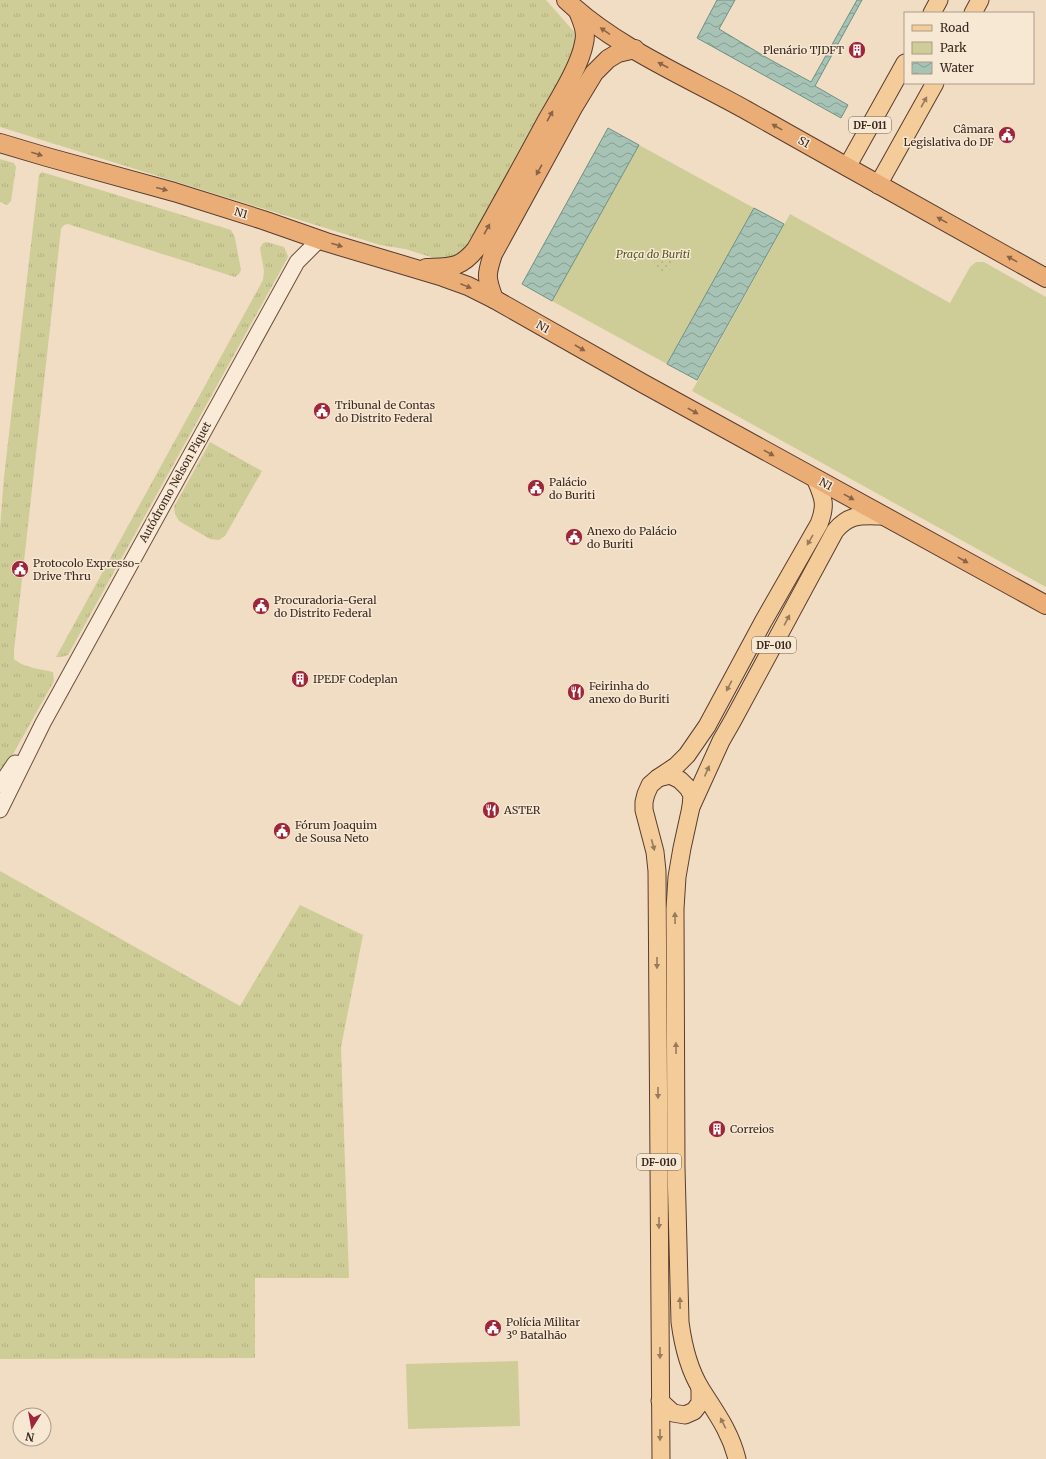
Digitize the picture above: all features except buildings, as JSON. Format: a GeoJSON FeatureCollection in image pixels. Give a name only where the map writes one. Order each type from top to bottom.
{"type":"FeatureCollection","features":[{"type":"Feature","properties":{"kind":"highway","name":"S1"},"geometry":{"type":"LineString","coordinates":[[572,6],[605,32],[1046,278]]}},
{"type":"Feature","properties":{"kind":"highway"},"geometry":{"type":"LineString","coordinates":[[416,269],[456,265],[465,261],[476,249],[577,63],[584,43],[585,34],[583,24],[572,6]]}},
{"type":"Feature","properties":{"kind":"highway"},"geometry":{"type":"LineString","coordinates":[[494,299],[487,279],[494,254],[574,106],[601,64],[618,53],[635,49]]}},
{"type":"Feature","properties":{"kind":"highway","name":"N1"},"geometry":{"type":"LineString","coordinates":[[0,143],[174,192],[319,240],[468,286],[1046,605]]}},
{"type":"Feature","properties":{"kind":"main road"},"geometry":{"type":"LineString","coordinates":[[933,12],[939,0]]}},
{"type":"Feature","properties":{"kind":"main road"},"geometry":{"type":"LineString","coordinates":[[974,12],[980,0]]}},
{"type":"Feature","properties":{"kind":"main road","name":"DF-011"},"geometry":{"type":"LineString","coordinates":[[847,167],[904,65]]}},
{"type":"Feature","properties":{"kind":"main road","name":"DF-011"},"geometry":{"type":"LineString","coordinates":[[878,185],[933,84]]}},
{"type":"Feature","properties":{"kind":"main road","name":"Autódromo Nelson Piquet"},"geometry":{"type":"LineString","coordinates":[[297,262],[300,233]]}},
{"type":"Feature","properties":{"kind":"main road","name":"Autódromo Nelson Piquet"},"geometry":{"type":"LineString","coordinates":[[0,810],[43,723],[297,262],[319,240]]}},
{"type":"Feature","properties":{"kind":"main road","name":"DF-010"},"geometry":{"type":"LineString","coordinates":[[660,1459],[657,872],[655,852],[644,810],[644,802],[650,785],[676,766],[687,755],[707,726],[763,622],[819,524],[824,511],[822,494],[815,478]]}},
{"type":"Feature","properties":{"kind":"main road","name":"DF-010"},"geometry":{"type":"LineString","coordinates":[[737,1459],[731,1440],[718,1414],[700,1388],[688,1361],[682,1340],[680,1322],[676,1167],[675,910],[677,877],[691,807],[721,741],[835,531],[843,522],[857,516],[883,516]]}},
{"type":"Feature","properties":{"kind":"main road","name":"Autódromo Nelson Piquet"},"geometry":{"type":"LineString","coordinates":[[0,785],[43,723]]}},
{"type":"Feature","properties":{"kind":"main road"},"geometry":{"type":"LineString","coordinates":[[658,778],[670,775],[680,780],[688,788],[692,796],[691,807]]}},
{"type":"Feature","properties":{"kind":"main road"},"geometry":{"type":"LineString","coordinates":[[660,1401],[673,1413],[685,1415],[694,1411],[700,1403],[700,1388]]}},
{"type":"Feature","properties":{"kind":"green space"},"geometry":{"type":"Polygon","coordinates":[[[0,0],[546,0],[577,35],[579,46],[463,256],[450,263],[405,249],[380,245],[0,127],[0,0]]]}},
{"type":"Feature","properties":{"kind":"green space","name":"Praça do Buriti"},"geometry":{"type":"Polygon","coordinates":[[[639,145],[754,208],[667,364],[552,301],[639,145]]]}},
{"type":"Feature","properties":{"kind":"green space"},"geometry":{"type":"Polygon","coordinates":[[[0,159],[14,163],[16,167],[11,201],[7,205],[0,202],[0,159]]]}},
{"type":"Feature","properties":{"kind":"green space"},"geometry":{"type":"Polygon","coordinates":[[[42,172],[231,230],[235,238],[241,270],[235,277],[68,224],[64,225],[61,229],[14,651],[14,659],[18,662],[38,669],[53,672],[54,681],[7,765],[0,774],[0,528],[4,477],[39,175],[42,172]]]}},
{"type":"Feature","properties":{"kind":"green space"},"geometry":{"type":"Polygon","coordinates":[[[790,214],[950,303],[970,267],[976,262],[984,262],[1046,297],[1046,587],[692,391],[790,214]]]}},
{"type":"Feature","properties":{"kind":"green space"},"geometry":{"type":"Polygon","coordinates":[[[267,242],[284,247],[288,256],[287,259],[68,655],[56,657],[263,280],[264,271],[260,248],[263,243],[267,242]]]}},
{"type":"Feature","properties":{"kind":"green space"},"geometry":{"type":"Polygon","coordinates":[[[663,255],[669,258],[672,264],[669,270],[663,273],[657,270],[654,264],[657,258],[663,255]]]}},
{"type":"Feature","properties":{"kind":"green space"},"geometry":{"type":"Polygon","coordinates":[[[210,442],[262,471],[225,536],[219,540],[210,539],[179,521],[175,514],[174,507],[210,442]]]}},
{"type":"Feature","properties":{"kind":"green space"},"geometry":{"type":"Polygon","coordinates":[[[0,871],[240,1006],[300,905],[363,935],[341,1047],[349,1278],[255,1278],[255,1358],[0,1359],[0,871]]]}},
{"type":"Feature","properties":{"kind":"green space"},"geometry":{"type":"Polygon","coordinates":[[[518,1361],[520,1426],[408,1429],[406,1364],[518,1361]]]}},
{"type":"Feature","properties":{"kind":"water"},"geometry":{"type":"Polygon","coordinates":[[[717,0],[735,0],[719,29],[811,82],[857,0],[862,0],[815,86],[848,105],[841,118],[697,38],[717,0]]]}},
{"type":"Feature","properties":{"kind":"water"},"geometry":{"type":"Polygon","coordinates":[[[608,128],[639,145],[552,301],[522,284],[608,128]]]}},
{"type":"Feature","properties":{"kind":"water"},"geometry":{"type":"Polygon","coordinates":[[[754,208],[784,224],[697,380],[667,364],[754,208]]]}},
{"type":"Feature","properties":{"kind":"place","name":"Plenário TJDFT"},"geometry":{"type":"Point","coordinates":[857,50]}},
{"type":"Feature","properties":{"kind":"place","name":"Câmara Legislativa do DF"},"geometry":{"type":"Point","coordinates":[1007,135]}},
{"type":"Feature","properties":{"kind":"place","name":"Tribunal de Contas do Distrito Federal"},"geometry":{"type":"Point","coordinates":[322,411]}},
{"type":"Feature","properties":{"kind":"place","name":"Palácio do Buriti"},"geometry":{"type":"Point","coordinates":[536,488]}},
{"type":"Feature","properties":{"kind":"place","name":"Anexo do Palácio do Buriti"},"geometry":{"type":"Point","coordinates":[574,537]}},
{"type":"Feature","properties":{"kind":"place","name":"Protocolo Expresso- Drive Thru"},"geometry":{"type":"Point","coordinates":[20,569]}},
{"type":"Feature","properties":{"kind":"place","name":"Procuradoria-Geral do Distrito Federal"},"geometry":{"type":"Point","coordinates":[261,606]}},
{"type":"Feature","properties":{"kind":"place","name":"IPEDF Codeplan"},"geometry":{"type":"Point","coordinates":[300,679]}},
{"type":"Feature","properties":{"kind":"place","name":"Feirinha do anexo do Buriti"},"geometry":{"type":"Point","coordinates":[576,692]}},
{"type":"Feature","properties":{"kind":"place","name":"ASTER"},"geometry":{"type":"Point","coordinates":[491,810]}},
{"type":"Feature","properties":{"kind":"place","name":"Fórum Joaquim de Sousa Neto"},"geometry":{"type":"Point","coordinates":[282,831]}},
{"type":"Feature","properties":{"kind":"place","name":"Correios"},"geometry":{"type":"Point","coordinates":[717,1129]}},
{"type":"Feature","properties":{"kind":"place","name":"Polícia Militar 3º Batalhão"},"geometry":{"type":"Point","coordinates":[493,1328]}}]}
